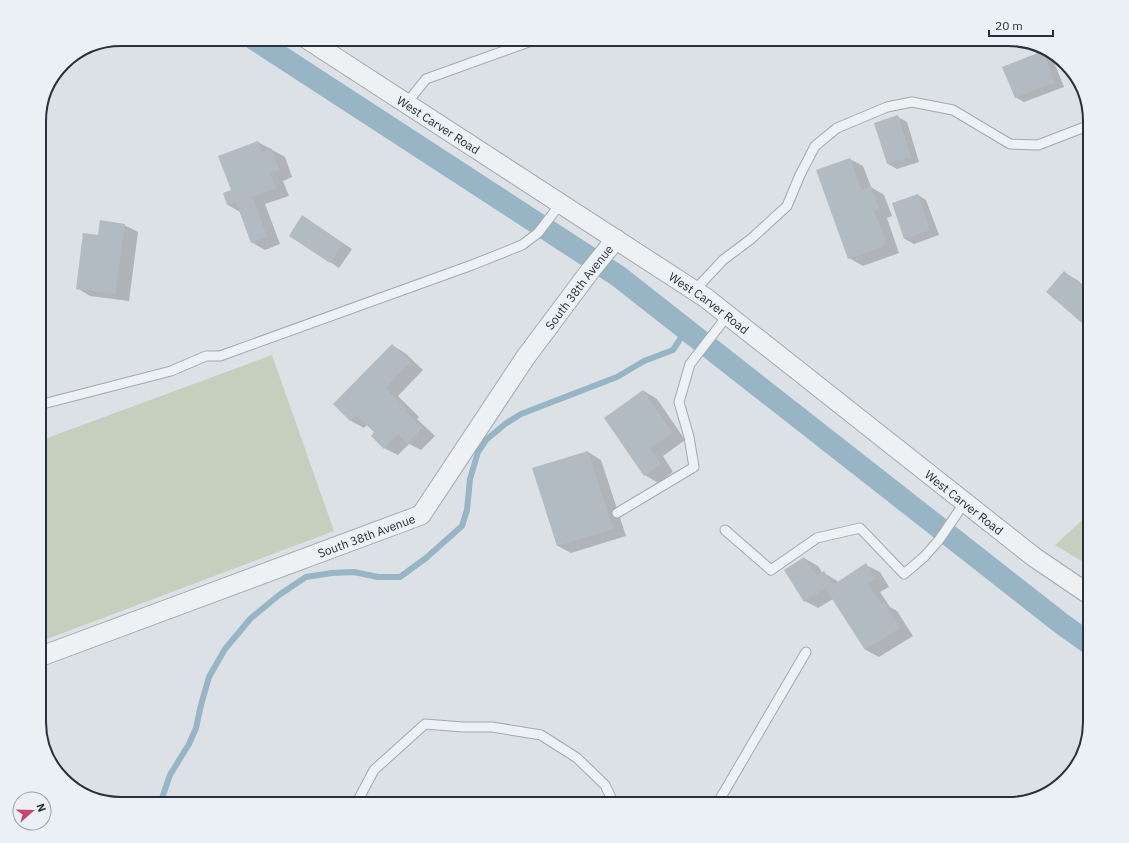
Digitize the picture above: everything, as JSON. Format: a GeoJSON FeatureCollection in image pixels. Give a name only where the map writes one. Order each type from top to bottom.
{"type":"FeatureCollection","features":[{"type":"Feature","properties":{"kind":"street","name":"West Carver Road"},"geometry":{"type":"LineString","coordinates":[[318,46],[561,203],[612,244],[694,290],[728,315],[1034,557],[1083,590]]}},
{"type":"Feature","properties":{"kind":"street","name":"South 38th Avenue"},"geometry":{"type":"LineString","coordinates":[[46,655],[421,515],[525,358],[612,244]]}},
{"type":"Feature","properties":{"kind":"lane"},"geometry":{"type":"LineString","coordinates":[[406,104],[426,79],[518,46]]}},
{"type":"Feature","properties":{"kind":"lane"},"geometry":{"type":"LineString","coordinates":[[694,290],[723,260],[751,239],[786,206],[815,146],[836,128],[887,107],[912,102],[953,110],[1010,144],[1038,145],[1083,128]]}},
{"type":"Feature","properties":{"kind":"lane"},"geometry":{"type":"LineString","coordinates":[[46,403],[171,371],[206,356],[220,356],[472,265],[522,245],[538,233],[561,203]]}},
{"type":"Feature","properties":{"kind":"lane"},"geometry":{"type":"LineString","coordinates":[[617,513],[694,467],[679,402],[690,364],[728,315]]}},
{"type":"Feature","properties":{"kind":"lane"},"geometry":{"type":"LineString","coordinates":[[725,530],[771,570],[817,538],[860,528],[904,574],[924,557],[965,502]]}},
{"type":"Feature","properties":{"kind":"lane"},"geometry":{"type":"LineString","coordinates":[[721,797],[806,652]]}},
{"type":"Feature","properties":{"kind":"lane"},"geometry":{"type":"LineString","coordinates":[[360,797],[374,770],[426,724],[463,727],[492,727],[541,735],[583,763],[605,784],[611,797]]}},
{"type":"Feature","properties":{"kind":"green space"},"geometry":{"type":"Polygon","coordinates":[[[272,355],[334,531],[46,639],[46,438],[272,355]]]}},
{"type":"Feature","properties":{"kind":"green space"},"geometry":{"type":"Polygon","coordinates":[[[1083,519],[1083,562],[1055,545],[1083,519]]]}},
{"type":"Feature","properties":{"kind":"building"},"geometry":{"type":"Polygon","coordinates":[[[1039,53],[1045,56],[1055,82],[1015,98],[1002,67],[1039,53]]]}},
{"type":"Feature","properties":{"kind":"building"},"geometry":{"type":"Polygon","coordinates":[[[898,115],[911,157],[887,164],[874,123],[898,115]]]}},
{"type":"Feature","properties":{"kind":"building"},"geometry":{"type":"Polygon","coordinates":[[[258,141],[262,152],[271,148],[279,170],[270,173],[276,188],[252,197],[267,236],[251,243],[236,202],[227,205],[223,193],[231,190],[218,156],[258,141]]]}},
{"type":"Feature","properties":{"kind":"building"},"geometry":{"type":"Polygon","coordinates":[[[850,158],[862,190],[871,186],[879,209],[874,211],[887,245],[848,259],[816,170],[850,158]]]}},
{"type":"Feature","properties":{"kind":"building"},"geometry":{"type":"Polygon","coordinates":[[[918,194],[930,230],[904,239],[892,203],[918,194]]]}},
{"type":"Feature","properties":{"kind":"building"},"geometry":{"type":"Polygon","coordinates":[[[302,215],[343,243],[330,263],[289,236],[302,215]]]}},
{"type":"Feature","properties":{"kind":"building"},"geometry":{"type":"Polygon","coordinates":[[[100,220],[125,224],[115,294],[76,289],[83,233],[98,235],[100,220]]]}},
{"type":"Feature","properties":{"kind":"building"},"geometry":{"type":"Polygon","coordinates":[[[1064,271],[1083,288],[1083,324],[1046,292],[1064,271]]]}},
{"type":"Feature","properties":{"kind":"building"},"geometry":{"type":"Polygon","coordinates":[[[392,344],[410,362],[385,388],[407,409],[405,411],[422,428],[407,444],[398,434],[384,449],[371,436],[374,432],[356,415],[350,421],[333,404],[392,344]]]}},
{"type":"Feature","properties":{"kind":"building"},"geometry":{"type":"Polygon","coordinates":[[[643,390],[673,433],[650,448],[661,464],[644,476],[604,418],[643,390]]]}},
{"type":"Feature","properties":{"kind":"building"},"geometry":{"type":"Polygon","coordinates":[[[588,451],[613,529],[557,546],[532,468],[588,451]]]}},
{"type":"Feature","properties":{"kind":"building"},"geometry":{"type":"Polygon","coordinates":[[[804,557],[817,576],[824,571],[833,585],[866,563],[876,579],[868,584],[881,604],[884,602],[900,628],[865,650],[825,588],[804,602],[784,570],[804,557]]]}},
{"type":"Feature","properties":{"kind":"waterway"},"geometry":{"type":"LineString","coordinates":[[265,46],[618,276],[1083,639]]}},
{"type":"Feature","properties":{"kind":"waterway"},"geometry":{"type":"LineString","coordinates":[[162,797],[170,775],[189,744],[196,728],[209,677],[225,649],[251,618],[279,595],[306,577],[332,573],[354,572],[378,577],[400,577],[426,558],[462,526],[467,510],[470,479],[478,452],[486,440],[505,424],[521,414],[617,377],[644,361],[673,350],[686,330]]}}]}
